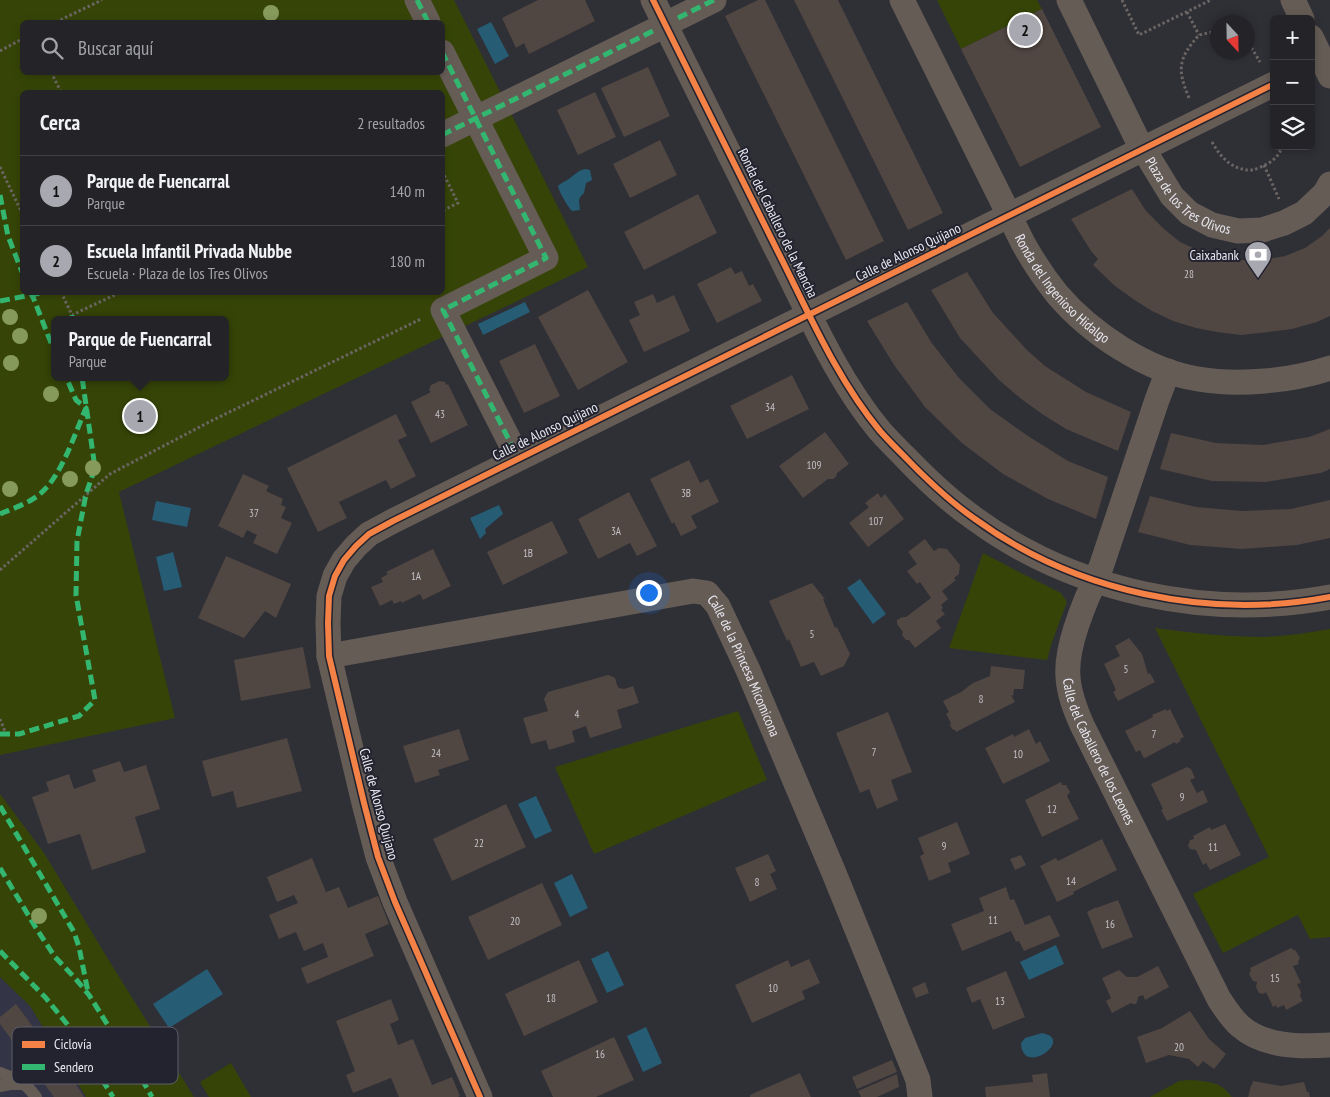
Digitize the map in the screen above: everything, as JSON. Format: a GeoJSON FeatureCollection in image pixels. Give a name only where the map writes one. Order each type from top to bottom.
{"type":"FeatureCollection","features":[{"type":"Feature","properties":{"kind":"street"},"geometry":{"type":"LineString","coordinates":[[417,0],[427,20]]}},
{"type":"Feature","properties":{"kind":"street","name":"Ronda del Caballero de la Mancha"},"geometry":{"type":"LineString","coordinates":[[653,0],[836,366],[881,432],[924,477],[975,519],[1014,544],[1053,564],[1094,581],[1190,602],[1230,605],[1274,604],[1330,597]]}},
{"type":"Feature","properties":{"kind":"street"},"geometry":{"type":"LineString","coordinates":[[678,18],[714,0]]}},
{"type":"Feature","properties":{"kind":"street","name":"Ronda del Ingenioso Hidalgo"},"geometry":{"type":"LineString","coordinates":[[902,0],[1027,251],[1058,295],[1082,318],[1108,339],[1138,359],[1168,371],[1198,379],[1227,382],[1285,379],[1313,374],[1330,368]]}},
{"type":"Feature","properties":{"kind":"street","name":"Plaza de los Tres Olivos"},"geometry":{"type":"LineString","coordinates":[[1069,0],[1143,149],[1172,196],[1189,213],[1212,225],[1238,231],[1262,230],[1284,224],[1304,213],[1325,193],[1330,184]]}},
{"type":"Feature","properties":{"kind":"street"},"geometry":{"type":"LineString","coordinates":[[1293,0],[1300,15]]}},
{"type":"Feature","properties":{"kind":"street"},"geometry":{"type":"LineString","coordinates":[[445,134],[653,31]]}},
{"type":"Feature","properties":{"kind":"street"},"geometry":{"type":"LineString","coordinates":[[1315,46],[1324,65]]}},
{"type":"Feature","properties":{"kind":"street"},"geometry":{"type":"LineString","coordinates":[[445,58],[546,258],[443,310],[510,444]]}},
{"type":"Feature","properties":{"kind":"street","name":"Calle de Alonso Quijano"},"geometry":{"type":"LineString","coordinates":[[480,1097],[395,902],[378,857],[364,803],[329,656],[329,596],[335,576],[344,560],[369,534],[393,521],[1143,149],[1268,75]]}},
{"type":"Feature","properties":{"kind":"street","name":"Calle del Caballero de los Leones"},"geometry":{"type":"LineString","coordinates":[[1168,371],[1101,567],[1088,592],[1070,648],[1067,675],[1071,698],[1082,725],[1219,998],[1230,1016],[1241,1027],[1258,1038],[1281,1045],[1330,1045]]}},
{"type":"Feature","properties":{"kind":"street","name":"Calle de la Princesa Micomicona"},"geometry":{"type":"LineString","coordinates":[[329,656],[693,591],[707,594],[718,606],[834,873],[918,1080],[920,1097]]}},
{"type":"Feature","properties":{"kind":"lane"},"geometry":{"type":"LineString","coordinates":[[0,1073],[12,1078]]}},
{"type":"Feature","properties":{"kind":"lane"},"geometry":{"type":"LineString","coordinates":[[0,1086],[26,1084],[36,1097]]}},
{"type":"Feature","properties":{"kind":"path"},"geometry":{"type":"LineString","coordinates":[[60,20],[102,0]]}},
{"type":"Feature","properties":{"kind":"path"},"geometry":{"type":"LineString","coordinates":[[1122,0],[1140,35],[1211,0]]}},
{"type":"Feature","properties":{"kind":"path"},"geometry":{"type":"LineString","coordinates":[[1187,12],[1199,35]]}},
{"type":"Feature","properties":{"kind":"path"},"geometry":{"type":"LineString","coordinates":[[1190,101],[1182,80],[1181,65],[1187,49],[1199,35],[1210,33]]}},
{"type":"Feature","properties":{"kind":"path"},"geometry":{"type":"LineString","coordinates":[[0,51],[20,40]]}},
{"type":"Feature","properties":{"kind":"path"},"geometry":{"type":"LineString","coordinates":[[1255,53],[1268,75]]}},
{"type":"Feature","properties":{"kind":"path"},"geometry":{"type":"LineString","coordinates":[[52,75],[60,90]]}},
{"type":"Feature","properties":{"kind":"path"},"geometry":{"type":"LineString","coordinates":[[1211,140],[1225,161],[1238,168],[1254,170],[1274,160],[1281,150]]}},
{"type":"Feature","properties":{"kind":"path"},"geometry":{"type":"LineString","coordinates":[[1264,165],[1282,205]]}},
{"type":"Feature","properties":{"kind":"path"},"geometry":{"type":"LineString","coordinates":[[0,167],[20,209]]}},
{"type":"Feature","properties":{"kind":"path"},"geometry":{"type":"LineString","coordinates":[[445,177],[458,204],[445,210]]}},
{"type":"Feature","properties":{"kind":"path"},"geometry":{"type":"LineString","coordinates":[[62,295],[72,315],[115,295]]}},
{"type":"Feature","properties":{"kind":"path"},"geometry":{"type":"LineString","coordinates":[[0,570],[110,474],[213,420],[443,310]]}},
{"type":"Feature","properties":{"kind":"path"},"geometry":{"type":"LineString","coordinates":[[0,719],[6,734]]}},
{"type":"Feature","properties":{"kind":"shaded area"},"geometry":{"type":"Polygon","coordinates":[[[0,977],[30,1006],[43,1027],[12,1027],[12,1084],[78,1084],[86,1097],[0,1097],[0,977]]]}},
{"type":"Feature","properties":{"kind":"green space"},"geometry":{"type":"Polygon","coordinates":[[[0,0],[454,0],[588,267],[119,492],[175,718],[0,755],[0,0]]]}},
{"type":"Feature","properties":{"kind":"green space"},"geometry":{"type":"Polygon","coordinates":[[[937,0],[1037,0],[1042,9],[961,49],[937,0]]]}},
{"type":"Feature","properties":{"kind":"green space"},"geometry":{"type":"Polygon","coordinates":[[[983,553],[1061,593],[1067,602],[1047,660],[949,648],[983,553]]]}},
{"type":"Feature","properties":{"kind":"green space"},"geometry":{"type":"Polygon","coordinates":[[[1155,628],[1264,637],[1330,629],[1330,937],[1310,939],[1298,915],[1223,953],[1193,894],[1269,857],[1155,628]]]}},
{"type":"Feature","properties":{"kind":"green space"},"geometry":{"type":"Polygon","coordinates":[[[738,711],[767,780],[594,854],[555,767],[738,711]]]}},
{"type":"Feature","properties":{"kind":"green space"},"geometry":{"type":"Polygon","coordinates":[[[0,794],[44,853],[150,1027],[43,1027],[30,1006],[0,977],[0,794]]]}},
{"type":"Feature","properties":{"kind":"green space"},"geometry":{"type":"Polygon","coordinates":[[[231,1063],[251,1097],[209,1097],[200,1082],[231,1063]]]}},
{"type":"Feature","properties":{"kind":"green space"},"geometry":{"type":"Polygon","coordinates":[[[178,1071],[194,1097],[86,1097],[78,1084],[178,1084],[178,1071]]]}},
{"type":"Feature","properties":{"kind":"green space"},"geometry":{"type":"Polygon","coordinates":[[[1187,1080],[1218,1085],[1232,1097],[1150,1097],[1179,1081],[1187,1080]]]}},
{"type":"Feature","properties":{"kind":"water"},"geometry":{"type":"Polygon","coordinates":[[[491,22],[509,56],[495,64],[477,29],[491,22]]]}},
{"type":"Feature","properties":{"kind":"water"},"geometry":{"type":"Polygon","coordinates":[[[590,170],[592,180],[586,183],[584,193],[580,197],[580,210],[572,211],[558,186],[579,171],[590,170]]]}},
{"type":"Feature","properties":{"kind":"water"},"geometry":{"type":"Polygon","coordinates":[[[525,302],[530,312],[483,335],[478,324],[525,302]]]}},
{"type":"Feature","properties":{"kind":"water"},"geometry":{"type":"Polygon","coordinates":[[[156,501],[191,508],[187,527],[152,520],[156,501]]]}},
{"type":"Feature","properties":{"kind":"water"},"geometry":{"type":"Polygon","coordinates":[[[499,505],[503,514],[485,529],[486,533],[480,539],[470,518],[499,505]]]}},
{"type":"Feature","properties":{"kind":"water"},"geometry":{"type":"Polygon","coordinates":[[[173,552],[182,587],[164,591],[156,557],[173,552]]]}},
{"type":"Feature","properties":{"kind":"water"},"geometry":{"type":"Polygon","coordinates":[[[860,579],[886,614],[873,624],[847,588],[860,579]]]}},
{"type":"Feature","properties":{"kind":"water"},"geometry":{"type":"Polygon","coordinates":[[[536,796],[552,831],[535,839],[518,804],[536,796]]]}},
{"type":"Feature","properties":{"kind":"water"},"geometry":{"type":"Polygon","coordinates":[[[572,874],[588,908],[570,917],[554,883],[572,874]]]}},
{"type":"Feature","properties":{"kind":"water"},"geometry":{"type":"Polygon","coordinates":[[[1056,945],[1064,964],[1029,980],[1020,962],[1056,945]]]}},
{"type":"Feature","properties":{"kind":"water"},"geometry":{"type":"Polygon","coordinates":[[[608,951],[624,985],[607,993],[591,959],[608,951]]]}},
{"type":"Feature","properties":{"kind":"water"},"geometry":{"type":"Polygon","coordinates":[[[207,969],[223,994],[171,1027],[168,1027],[153,1004],[207,969]]]}},
{"type":"Feature","properties":{"kind":"water"},"geometry":{"type":"Polygon","coordinates":[[[646,1027],[662,1063],[643,1072],[627,1036],[646,1027]]]}},
{"type":"Feature","properties":{"kind":"water"},"geometry":{"type":"Polygon","coordinates":[[[1042,1033],[1051,1037],[1053,1042],[1051,1048],[1037,1057],[1029,1057],[1024,1053],[1021,1043],[1025,1038],[1042,1033]]]}},
{"type":"Feature","properties":{"kind":"building"},"geometry":{"type":"Polygon","coordinates":[[[538,0],[585,0],[595,21],[529,54],[524,43],[516,48],[502,18],[538,0]]]}},
{"type":"Feature","properties":{"kind":"building"},"geometry":{"type":"Polygon","coordinates":[[[758,0],[765,0],[884,241],[846,260],[725,16],[758,0]]]}},
{"type":"Feature","properties":{"kind":"building"},"geometry":{"type":"Polygon","coordinates":[[[794,0],[838,0],[943,213],[908,230],[794,0]]]}},
{"type":"Feature","properties":{"kind":"building"},"geometry":{"type":"Polygon","coordinates":[[[1042,9],[1101,127],[1020,167],[961,49],[1042,9]]]}},
{"type":"Feature","properties":{"kind":"building"},"geometry":{"type":"Polygon","coordinates":[[[648,67],[670,116],[624,137],[601,88],[648,67]]]}},
{"type":"Feature","properties":{"kind":"building"},"geometry":{"type":"Polygon","coordinates":[[[595,92],[616,137],[578,155],[557,110],[595,92]]]}},
{"type":"Feature","properties":{"kind":"building"},"geometry":{"type":"Polygon","coordinates":[[[660,140],[677,175],[630,198],[613,164],[660,140]]]}},
{"type":"Feature","properties":{"kind":"building"},"geometry":{"type":"Polygon","coordinates":[[[1132,189],[1146,211],[1180,242],[1220,257],[1241,260],[1263,260],[1285,256],[1305,248],[1330,228],[1330,316],[1292,329],[1241,335],[1196,328],[1173,321],[1136,301],[1115,286],[1093,265],[1098,259],[1071,219],[1132,189]]]}},
{"type":"Feature","properties":{"kind":"building"},"geometry":{"type":"Polygon","coordinates":[[[698,194],[717,233],[644,270],[624,232],[698,194]]]}},
{"type":"Feature","properties":{"kind":"building"},"geometry":{"type":"Polygon","coordinates":[[[731,267],[735,274],[742,271],[749,286],[753,284],[762,301],[717,323],[697,284],[731,267]]]}},
{"type":"Feature","properties":{"kind":"building"},"geometry":{"type":"Polygon","coordinates":[[[967,272],[993,313],[1027,350],[1045,366],[1086,392],[1131,412],[1118,451],[1066,429],[1042,414],[999,380],[960,338],[931,290],[967,272]]]}},
{"type":"Feature","properties":{"kind":"building"},"geometry":{"type":"Polygon","coordinates":[[[588,290],[628,362],[578,390],[538,317],[588,290]]]}},
{"type":"Feature","properties":{"kind":"building"},"geometry":{"type":"Polygon","coordinates":[[[653,294],[657,303],[674,295],[690,331],[644,352],[629,320],[640,315],[634,302],[653,294]]]}},
{"type":"Feature","properties":{"kind":"building"},"geometry":{"type":"Polygon","coordinates":[[[907,302],[931,342],[959,378],[990,409],[1068,461],[1108,477],[1096,519],[1048,499],[1003,474],[962,443],[925,407],[894,365],[867,321],[907,302]]]}},
{"type":"Feature","properties":{"kind":"building"},"geometry":{"type":"Polygon","coordinates":[[[535,344],[560,396],[524,413],[499,361],[535,344]]]}},
{"type":"Feature","properties":{"kind":"building"},"geometry":{"type":"Polygon","coordinates":[[[792,375],[809,409],[747,439],[730,406],[792,375]]]}},
{"type":"Feature","properties":{"kind":"building"},"geometry":{"type":"Polygon","coordinates":[[[440,381],[445,382],[446,385],[448,384],[468,425],[431,443],[411,402],[431,392],[429,390],[431,385],[440,381]]]}},
{"type":"Feature","properties":{"kind":"building"},"geometry":{"type":"Polygon","coordinates":[[[396,414],[407,436],[398,440],[416,476],[391,489],[386,480],[339,502],[347,518],[318,532],[287,468],[396,414]]]}},
{"type":"Feature","properties":{"kind":"building"},"geometry":{"type":"Polygon","coordinates":[[[1330,429],[1330,469],[1321,473],[1266,482],[1212,481],[1160,469],[1171,433],[1216,443],[1263,445],[1309,437],[1330,429]]]}},
{"type":"Feature","properties":{"kind":"building"},"geometry":{"type":"Polygon","coordinates":[[[825,432],[849,464],[837,473],[836,477],[828,479],[803,498],[779,466],[825,432]]]}},
{"type":"Feature","properties":{"kind":"building"},"geometry":{"type":"Polygon","coordinates":[[[689,460],[700,483],[708,479],[719,502],[691,516],[697,528],[681,536],[674,522],[672,524],[650,479],[689,460]]]}},
{"type":"Feature","properties":{"kind":"building"},"geometry":{"type":"Polygon","coordinates":[[[243,474],[269,486],[266,491],[283,499],[281,505],[286,507],[281,518],[292,523],[277,554],[253,543],[257,535],[247,530],[243,538],[218,526],[243,474]]]}},
{"type":"Feature","properties":{"kind":"building"},"geometry":{"type":"Polygon","coordinates":[[[629,492],[657,546],[637,556],[630,543],[598,559],[578,519],[629,492]]]}},
{"type":"Feature","properties":{"kind":"building"},"geometry":{"type":"Polygon","coordinates":[[[878,493],[881,498],[885,494],[904,519],[868,547],[849,523],[869,507],[865,503],[878,493]]]}},
{"type":"Feature","properties":{"kind":"building"},"geometry":{"type":"Polygon","coordinates":[[[1150,496],[1196,507],[1242,511],[1291,509],[1330,500],[1330,538],[1297,545],[1242,549],[1190,545],[1138,532],[1150,496]]]}},
{"type":"Feature","properties":{"kind":"building"},"geometry":{"type":"Polygon","coordinates":[[[552,521],[568,553],[503,585],[487,552],[552,521]]]}},
{"type":"Feature","properties":{"kind":"building"},"geometry":{"type":"Polygon","coordinates":[[[925,539],[934,551],[939,548],[947,549],[960,565],[959,574],[954,578],[956,580],[942,591],[948,599],[941,605],[943,608],[941,610],[945,614],[936,621],[941,628],[915,648],[902,635],[903,632],[897,624],[897,620],[906,617],[931,598],[920,582],[917,584],[907,571],[917,564],[908,552],[925,539]]]}},
{"type":"Feature","properties":{"kind":"building"},"geometry":{"type":"Polygon","coordinates":[[[433,549],[451,586],[423,600],[420,594],[402,603],[401,601],[394,604],[392,600],[380,606],[371,587],[383,582],[381,578],[388,574],[386,572],[433,549]]]}},
{"type":"Feature","properties":{"kind":"building"},"geometry":{"type":"Polygon","coordinates":[[[226,556],[291,584],[276,618],[265,611],[244,638],[198,618],[226,556]]]}},
{"type":"Feature","properties":{"kind":"building"},"geometry":{"type":"Polygon","coordinates":[[[812,583],[825,599],[823,599],[835,628],[837,627],[850,654],[844,666],[821,676],[814,662],[801,667],[769,601],[812,583]]]}},
{"type":"Feature","properties":{"kind":"building"},"geometry":{"type":"Polygon","coordinates":[[[1129,638],[1142,654],[1148,674],[1150,673],[1155,682],[1118,701],[1113,692],[1116,690],[1104,664],[1120,656],[1115,646],[1129,638]]]}},
{"type":"Feature","properties":{"kind":"building"},"geometry":{"type":"Polygon","coordinates":[[[303,647],[311,688],[241,701],[234,660],[303,647]]]}},
{"type":"Feature","properties":{"kind":"building"},"geometry":{"type":"Polygon","coordinates":[[[991,666],[1025,670],[1023,689],[1014,689],[1013,696],[1011,695],[1015,702],[956,732],[950,725],[951,723],[946,714],[949,712],[943,701],[961,692],[973,683],[990,676],[991,666]]]}},
{"type":"Feature","properties":{"kind":"building"},"geometry":{"type":"Polygon","coordinates":[[[608,675],[615,678],[619,688],[624,689],[633,686],[639,703],[617,710],[622,728],[590,738],[586,726],[572,731],[575,742],[549,750],[546,740],[531,744],[523,718],[548,711],[544,699],[548,692],[608,675]]]}},
{"type":"Feature","properties":{"kind":"building"},"geometry":{"type":"Polygon","coordinates":[[[1166,709],[1167,711],[1170,709],[1184,737],[1176,744],[1175,742],[1145,758],[1140,750],[1136,752],[1125,731],[1166,709]]]}},
{"type":"Feature","properties":{"kind":"building"},"geometry":{"type":"Polygon","coordinates":[[[888,712],[912,772],[891,780],[898,800],[877,809],[869,789],[860,793],[836,733],[888,712]]]}},
{"type":"Feature","properties":{"kind":"building"},"geometry":{"type":"Polygon","coordinates":[[[459,729],[469,760],[438,770],[440,775],[415,783],[403,746],[459,729]]]}},
{"type":"Feature","properties":{"kind":"building"},"geometry":{"type":"Polygon","coordinates":[[[1029,729],[1036,744],[1040,741],[1050,761],[1003,784],[985,748],[1013,734],[1014,737],[1029,729]]]}},
{"type":"Feature","properties":{"kind":"building"},"geometry":{"type":"Polygon","coordinates":[[[287,738],[302,791],[237,808],[233,791],[212,797],[202,761],[287,738]]]}},
{"type":"Feature","properties":{"kind":"building"},"geometry":{"type":"Polygon","coordinates":[[[120,761],[124,772],[146,765],[160,809],[135,817],[146,852],[92,870],[80,834],[48,844],[32,797],[49,791],[46,782],[69,774],[74,789],[96,781],[92,770],[120,761]]]}},
{"type":"Feature","properties":{"kind":"building"},"geometry":{"type":"Polygon","coordinates":[[[1187,767],[1191,769],[1195,778],[1190,780],[1197,793],[1203,790],[1208,802],[1167,821],[1151,784],[1187,767]]]}},
{"type":"Feature","properties":{"kind":"building"},"geometry":{"type":"Polygon","coordinates":[[[1061,782],[1062,785],[1066,785],[1070,792],[1067,796],[1079,819],[1042,837],[1025,800],[1061,782]]]}},
{"type":"Feature","properties":{"kind":"building"},"geometry":{"type":"Polygon","coordinates":[[[506,804],[526,847],[452,881],[433,839],[506,804]]]}},
{"type":"Feature","properties":{"kind":"building"},"geometry":{"type":"Polygon","coordinates":[[[957,822],[970,854],[948,863],[951,872],[929,881],[920,856],[924,854],[918,838],[957,822]]]}},
{"type":"Feature","properties":{"kind":"building"},"geometry":{"type":"Polygon","coordinates":[[[1225,824],[1241,855],[1210,870],[1206,863],[1203,865],[1196,850],[1190,849],[1188,846],[1190,840],[1194,839],[1193,836],[1210,827],[1211,830],[1225,824]]]}},
{"type":"Feature","properties":{"kind":"building"},"geometry":{"type":"Polygon","coordinates":[[[1102,839],[1117,870],[1057,902],[1040,866],[1056,858],[1058,861],[1102,839]]]}},
{"type":"Feature","properties":{"kind":"building"},"geometry":{"type":"Polygon","coordinates":[[[768,854],[776,871],[770,874],[777,889],[750,902],[735,868],[768,854]]]}},
{"type":"Feature","properties":{"kind":"building"},"geometry":{"type":"Polygon","coordinates":[[[1021,855],[1026,865],[1015,870],[1010,859],[1021,855]]]}},
{"type":"Feature","properties":{"kind":"building"},"geometry":{"type":"Polygon","coordinates":[[[312,858],[326,892],[339,887],[348,908],[378,896],[389,924],[365,934],[374,956],[307,984],[301,968],[328,957],[323,943],[304,951],[296,932],[279,939],[269,915],[298,903],[294,895],[277,902],[267,877],[312,858]]]}},
{"type":"Feature","properties":{"kind":"building"},"geometry":{"type":"Polygon","coordinates":[[[542,883],[562,925],[488,960],[468,917],[542,883]]]}},
{"type":"Feature","properties":{"kind":"building"},"geometry":{"type":"Polygon","coordinates":[[[1006,887],[1010,900],[1014,899],[1025,925],[1050,915],[1060,936],[1024,951],[1019,941],[1016,942],[1011,931],[962,951],[951,924],[984,911],[979,898],[1006,887]]]}},
{"type":"Feature","properties":{"kind":"building"},"geometry":{"type":"Polygon","coordinates":[[[1118,900],[1133,937],[1102,949],[1087,912],[1118,900]]]}},
{"type":"Feature","properties":{"kind":"building"},"geometry":{"type":"Polygon","coordinates":[[[1291,948],[1296,951],[1300,958],[1299,964],[1293,966],[1301,983],[1297,984],[1303,1001],[1286,1010],[1284,1005],[1277,1008],[1276,1005],[1273,1007],[1266,992],[1263,994],[1259,993],[1256,987],[1257,982],[1253,981],[1249,974],[1250,968],[1291,948]]]}},
{"type":"Feature","properties":{"kind":"building"},"geometry":{"type":"Polygon","coordinates":[[[809,959],[820,983],[802,991],[805,999],[752,1023],[735,985],[788,960],[791,967],[809,959]]]}},
{"type":"Feature","properties":{"kind":"building"},"geometry":{"type":"Polygon","coordinates":[[[579,960],[598,1002],[524,1036],[505,994],[579,960]]]}},
{"type":"Feature","properties":{"kind":"building"},"geometry":{"type":"Polygon","coordinates":[[[1158,966],[1169,987],[1145,1000],[1143,995],[1138,997],[1136,1004],[1131,1003],[1112,1013],[1106,1001],[1111,998],[1102,978],[1119,970],[1127,977],[1137,977],[1158,966]]]}},
{"type":"Feature","properties":{"kind":"building"},"geometry":{"type":"Polygon","coordinates":[[[1006,971],[1025,1017],[993,1030],[980,999],[972,1003],[966,988],[1006,971]]]}},
{"type":"Feature","properties":{"kind":"building"},"geometry":{"type":"Polygon","coordinates":[[[925,982],[929,993],[916,998],[912,988],[925,982]]]}},
{"type":"Feature","properties":{"kind":"building"},"geometry":{"type":"Polygon","coordinates":[[[391,999],[399,1020],[390,1024],[398,1045],[413,1039],[432,1085],[452,1077],[460,1096],[399,1097],[391,1078],[353,1093],[346,1075],[355,1071],[336,1021],[391,999]]]}},
{"type":"Feature","properties":{"kind":"building"},"geometry":{"type":"Polygon","coordinates":[[[16,1004],[33,1027],[12,1027],[12,1040],[0,1024],[0,1017],[16,1004]]]}},
{"type":"Feature","properties":{"kind":"building"},"geometry":{"type":"Polygon","coordinates":[[[1190,1011],[1209,1039],[1226,1054],[1214,1069],[1203,1061],[1198,1067],[1189,1059],[1169,1055],[1146,1063],[1137,1037],[1162,1028],[1190,1011]]]}},
{"type":"Feature","properties":{"kind":"building"},"geometry":{"type":"Polygon","coordinates":[[[614,1037],[634,1080],[596,1097],[553,1097],[541,1071],[614,1037]]]}},
{"type":"Feature","properties":{"kind":"building"},"geometry":{"type":"Polygon","coordinates":[[[892,1060],[897,1072],[857,1089],[852,1077],[892,1060]]]}},
{"type":"Feature","properties":{"kind":"building"},"geometry":{"type":"Polygon","coordinates":[[[800,1073],[811,1097],[750,1097],[750,1095],[800,1073]]]}},
{"type":"Feature","properties":{"kind":"building"},"geometry":{"type":"Polygon","coordinates":[[[1047,1073],[1050,1097],[986,1097],[985,1087],[1033,1082],[1032,1075],[1047,1073]]]}},
{"type":"Feature","properties":{"kind":"building"},"geometry":{"type":"Polygon","coordinates":[[[897,1074],[899,1087],[877,1097],[861,1097],[858,1091],[897,1074]]]}},
{"type":"Feature","properties":{"kind":"building"},"geometry":{"type":"Polygon","coordinates":[[[1253,1081],[1281,1086],[1304,1082],[1310,1097],[1248,1097],[1253,1081]]]}},
{"type":"Feature","properties":{"kind":"building"},"geometry":{"type":"Polygon","coordinates":[[[44,1084],[75,1084],[84,1097],[54,1097],[44,1084]]]}},
{"type":"Feature","properties":{"kind":"marked path"},"geometry":{"type":"LineString","coordinates":[[417,0],[427,20]]}},
{"type":"Feature","properties":{"kind":"marked path"},"geometry":{"type":"LineString","coordinates":[[678,18],[714,0]]}},
{"type":"Feature","properties":{"kind":"marked path"},"geometry":{"type":"LineString","coordinates":[[445,134],[653,31]]}},
{"type":"Feature","properties":{"kind":"marked path"},"geometry":{"type":"LineString","coordinates":[[445,58],[546,258],[443,310],[511,444]]}},
{"type":"Feature","properties":{"kind":"marked path"},"geometry":{"type":"LineString","coordinates":[[0,195],[8,236],[20,267]]}},
{"type":"Feature","properties":{"kind":"marked path"},"geometry":{"type":"LineString","coordinates":[[0,301],[31,295]]}},
{"type":"Feature","properties":{"kind":"marked path"},"geometry":{"type":"LineString","coordinates":[[32,295],[51,343]]}},
{"type":"Feature","properties":{"kind":"marked path"},"geometry":{"type":"LineString","coordinates":[[0,514],[37,497],[49,485],[62,465],[86,408],[76,400],[68,381]]}},
{"type":"Feature","properties":{"kind":"marked path"},"geometry":{"type":"LineString","coordinates":[[0,734],[19,734],[79,716],[95,700],[76,595],[77,541],[86,494],[95,468],[83,381]]}},
{"type":"Feature","properties":{"kind":"marked path"},"geometry":{"type":"LineString","coordinates":[[0,806],[74,932],[88,992]]}},
{"type":"Feature","properties":{"kind":"marked path"},"geometry":{"type":"LineString","coordinates":[[0,868],[55,957],[89,995],[109,1027]]}},
{"type":"Feature","properties":{"kind":"marked path"},"geometry":{"type":"LineString","coordinates":[[0,951],[45,997],[69,1027]]}},
{"type":"Feature","properties":{"kind":"marked path"},"geometry":{"type":"LineString","coordinates":[[105,1084],[113,1097]]}},
{"type":"Feature","properties":{"kind":"marked path"},"geometry":{"type":"LineString","coordinates":[[145,1084],[152,1097]]}},
{"type":"Feature","properties":{"kind":"cycle path"},"geometry":{"type":"LineString","coordinates":[[653,0],[836,367],[864,411],[880,431],[938,489],[965,512],[1014,544],[1056,565],[1099,582],[1144,594],[1190,602],[1237,605],[1284,603],[1330,597]]}},
{"type":"Feature","properties":{"kind":"cycle path"},"geometry":{"type":"LineString","coordinates":[[480,1097],[395,902],[378,857],[364,803],[329,656],[329,596],[335,576],[344,560],[369,534],[393,521],[1270,86]]}},
{"type":"Feature","properties":{"kind":"place","name":"Escuela Infantil Privada Nubbe"},"geometry":{"type":"Point","coordinates":[1025,30]}},
{"type":"Feature","properties":{"kind":"place","name":"Caixabank"},"geometry":{"type":"Point","coordinates":[1258,279]}},
{"type":"Feature","properties":{"kind":"place","name":"Parque de Fuencarral"},"geometry":{"type":"Point","coordinates":[140,416]}}]}
